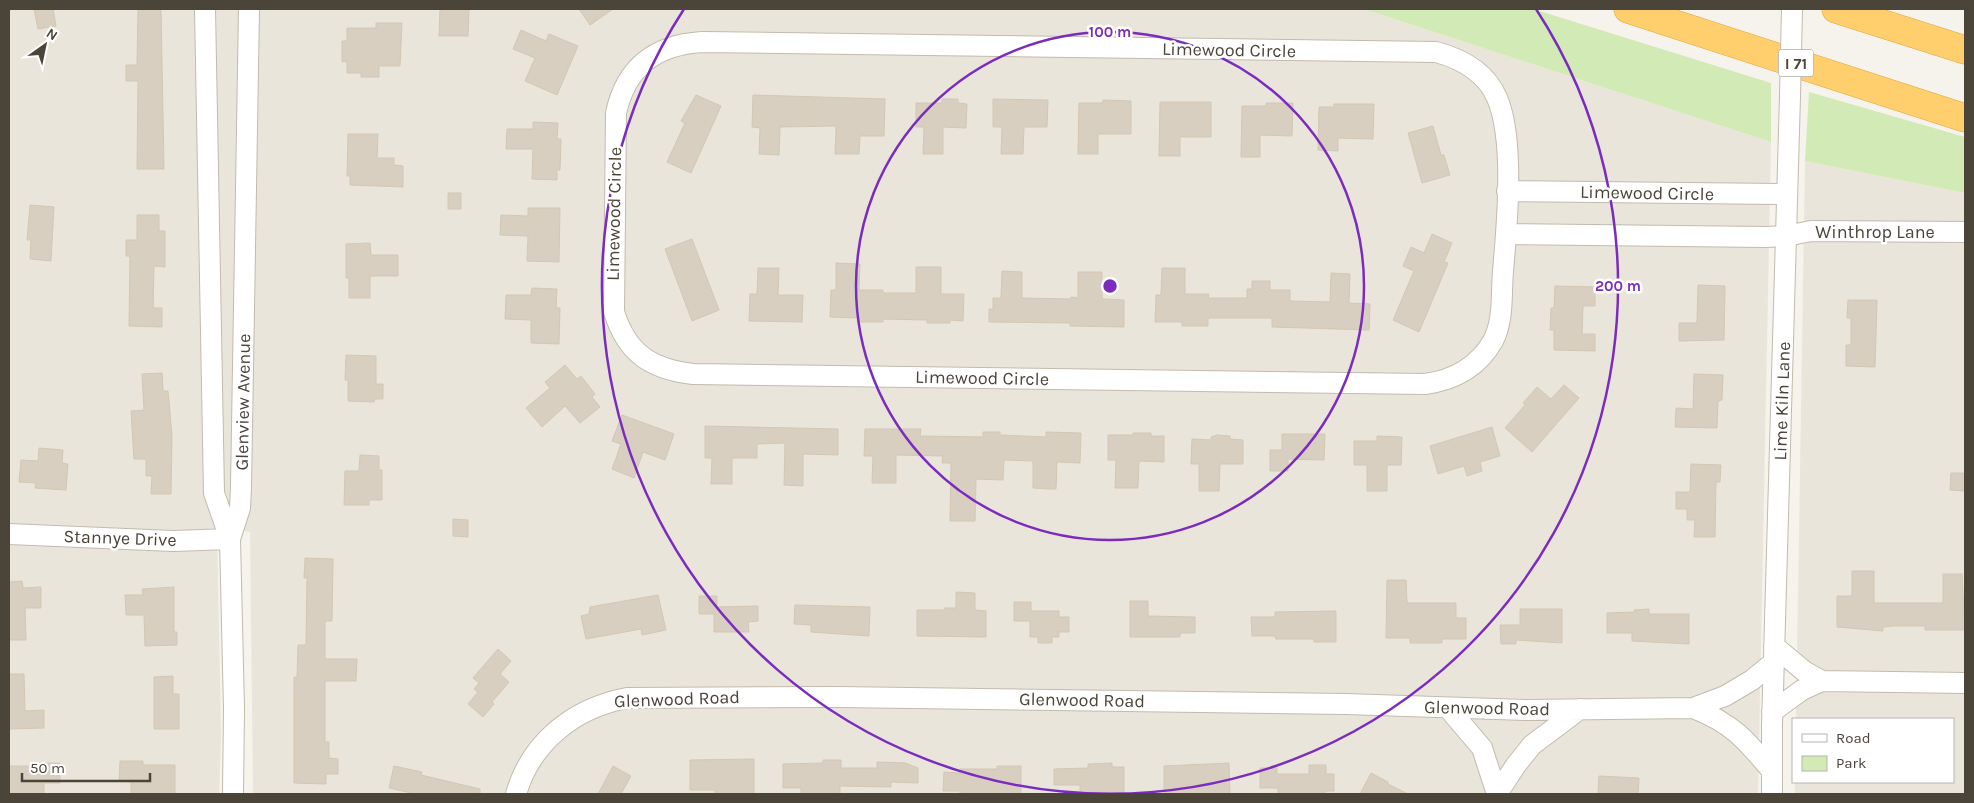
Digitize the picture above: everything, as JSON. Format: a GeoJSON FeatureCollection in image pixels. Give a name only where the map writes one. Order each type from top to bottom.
{"type":"FeatureCollection","features":[{"type":"Feature","properties":{"kind":"highway","name":"I 71"},"geometry":{"type":"LineString","coordinates":[[1628,9],[1965,118]]}},
{"type":"Feature","properties":{"kind":"highway"},"geometry":{"type":"LineString","coordinates":[[1836,9],[1965,50]]}},
{"type":"Feature","properties":{"kind":"street"},"geometry":{"type":"LineString","coordinates":[[205,9],[214,493],[230,540]]}},
{"type":"Feature","properties":{"kind":"street","name":"Glenview Avenue"},"geometry":{"type":"LineString","coordinates":[[233,794],[234,709],[230,540],[240,508],[241,487],[249,9]]}},
{"type":"Feature","properties":{"kind":"street","name":"Lime Kiln Lane"},"geometry":{"type":"LineString","coordinates":[[1772,794],[1772,712],[1792,9]]}},
{"type":"Feature","properties":{"kind":"street","name":"Limewood Circle"},"geometry":{"type":"LineString","coordinates":[[690,43],[1436,52],[1455,57],[1467,63],[1482,75],[1497,98],[1504,121],[1507,191],[1507,234],[1501,318],[1494,340],[1474,365],[1458,375],[1425,384],[678,372],[656,365],[637,352],[620,330],[613,303],[616,113],[619,96],[630,77],[645,61],[666,49],[690,43]]}},
{"type":"Feature","properties":{"kind":"street","name":"Limewood Circle"},"geometry":{"type":"LineString","coordinates":[[1507,191],[1786,194]]}},
{"type":"Feature","properties":{"kind":"street","name":"Winthrop Lane"},"geometry":{"type":"LineString","coordinates":[[1786,236],[1811,230],[1965,232]]}},
{"type":"Feature","properties":{"kind":"street"},"geometry":{"type":"LineString","coordinates":[[1507,234],[1786,236]]}},
{"type":"Feature","properties":{"kind":"street","name":"Stannye Drive"},"geometry":{"type":"LineString","coordinates":[[9,534],[173,540],[230,540]]}},
{"type":"Feature","properties":{"kind":"street"},"geometry":{"type":"LineString","coordinates":[[1774,654],[1822,681]]}},
{"type":"Feature","properties":{"kind":"street","name":"Glenwood Road"},"geometry":{"type":"LineString","coordinates":[[516,794],[528,765],[557,729],[582,712],[604,703],[626,698],[908,698],[1346,704],[1448,708],[1693,708],[1725,696],[1752,680],[1774,654]]}},
{"type":"Feature","properties":{"kind":"street"},"geometry":{"type":"LineString","coordinates":[[1772,712],[1802,690],[1822,681],[1965,683]]}},
{"type":"Feature","properties":{"kind":"street"},"geometry":{"type":"LineString","coordinates":[[1448,708],[1482,748],[1497,794]]}},
{"type":"Feature","properties":{"kind":"street","name":"Glenwood Road"},"geometry":{"type":"LineString","coordinates":[[1693,708],[1717,718],[1734,730],[1772,771]]}},
{"type":"Feature","properties":{"kind":"street"},"geometry":{"type":"LineString","coordinates":[[1497,794],[1516,765],[1532,746],[1580,709]]}},
{"type":"Feature","properties":{"kind":"shaded area"},"geometry":{"type":"Polygon","coordinates":[[[9,9],[1364,9],[1771,142],[1758,794],[253,794],[250,532],[217,527],[221,734],[219,794],[9,794],[9,9]]]}},
{"type":"Feature","properties":{"kind":"shaded area"},"geometry":{"type":"Polygon","coordinates":[[[1805,161],[1965,193],[1965,794],[1795,794],[1795,783],[1954,783],[1954,718],[1796,718],[1805,161]]]}},
{"type":"Feature","properties":{"kind":"green space"},"geometry":{"type":"Polygon","coordinates":[[[1364,9],[1533,9],[1771,83],[1771,142],[1364,9]]]}},
{"type":"Feature","properties":{"kind":"green space"},"geometry":{"type":"Polygon","coordinates":[[[1809,92],[1965,137],[1965,193],[1805,161],[1809,92]]]}},
{"type":"Feature","properties":{"kind":"building"},"geometry":{"type":"Polygon","coordinates":[[[34,9],[53,9],[56,26],[38,29],[34,9]]]}},
{"type":"Feature","properties":{"kind":"building"},"geometry":{"type":"Polygon","coordinates":[[[138,9],[161,9],[164,169],[137,169],[138,81],[126,81],[126,65],[137,65],[138,9]]]}},
{"type":"Feature","properties":{"kind":"building"},"geometry":{"type":"Polygon","coordinates":[[[440,9],[469,9],[468,36],[439,36],[440,9]]]}},
{"type":"Feature","properties":{"kind":"building"},"geometry":{"type":"Polygon","coordinates":[[[579,9],[613,9],[590,25],[579,9]]]}},
{"type":"Feature","properties":{"kind":"building"},"geometry":{"type":"Polygon","coordinates":[[[376,23],[402,23],[400,66],[379,66],[379,77],[361,77],[361,73],[347,73],[347,61],[342,62],[342,41],[347,41],[347,28],[376,28],[376,23]]]}},
{"type":"Feature","properties":{"kind":"building"},"geometry":{"type":"Polygon","coordinates":[[[521,30],[546,41],[549,34],[578,46],[557,95],[525,81],[535,58],[513,49],[521,30]]]}},
{"type":"Feature","properties":{"kind":"building"},"geometry":{"type":"Polygon","coordinates":[[[696,95],[721,106],[691,173],[667,162],[685,123],[681,121],[696,95]]]}},
{"type":"Feature","properties":{"kind":"building"},"geometry":{"type":"Polygon","coordinates":[[[753,95],[885,99],[884,136],[860,136],[859,154],[835,154],[836,126],[780,127],[779,155],[759,154],[760,128],[752,127],[753,95]]]}},
{"type":"Feature","properties":{"kind":"building"},"geometry":{"type":"Polygon","coordinates":[[[942,99],[958,99],[958,103],[967,104],[966,128],[943,127],[943,154],[923,154],[924,127],[916,127],[916,103],[942,103],[942,99]]]}},
{"type":"Feature","properties":{"kind":"building"},"geometry":{"type":"Polygon","coordinates":[[[993,99],[1048,100],[1047,127],[1024,127],[1023,154],[1001,154],[1002,127],[993,127],[993,99]]]}},
{"type":"Feature","properties":{"kind":"building"},"geometry":{"type":"Polygon","coordinates":[[[1103,100],[1131,101],[1131,134],[1098,134],[1098,154],[1078,154],[1079,103],[1103,103],[1103,100]]]}},
{"type":"Feature","properties":{"kind":"building"},"geometry":{"type":"Polygon","coordinates":[[[1160,102],[1211,102],[1211,137],[1180,137],[1180,156],[1159,156],[1160,102]]]}},
{"type":"Feature","properties":{"kind":"building"},"geometry":{"type":"Polygon","coordinates":[[[1266,103],[1293,103],[1292,136],[1260,135],[1260,157],[1241,157],[1242,106],[1266,106],[1266,103]]]}},
{"type":"Feature","properties":{"kind":"building"},"geometry":{"type":"Polygon","coordinates":[[[1334,104],[1374,104],[1373,139],[1338,138],[1338,151],[1318,150],[1319,107],[1334,107],[1334,104]]]}},
{"type":"Feature","properties":{"kind":"building"},"geometry":{"type":"Polygon","coordinates":[[[533,122],[558,123],[557,139],[561,139],[560,170],[557,170],[557,180],[532,179],[533,149],[506,149],[507,129],[533,129],[533,122]]]}},
{"type":"Feature","properties":{"kind":"building"},"geometry":{"type":"Polygon","coordinates":[[[1433,126],[1441,155],[1444,155],[1450,175],[1422,183],[1408,133],[1433,126]]]}},
{"type":"Feature","properties":{"kind":"building"},"geometry":{"type":"Polygon","coordinates":[[[348,134],[378,134],[377,158],[394,158],[394,165],[403,166],[403,187],[350,185],[350,176],[347,176],[348,134]]]}},
{"type":"Feature","properties":{"kind":"building"},"geometry":{"type":"Polygon","coordinates":[[[448,193],[461,193],[461,209],[448,209],[448,193]]]}},
{"type":"Feature","properties":{"kind":"building"},"geometry":{"type":"Polygon","coordinates":[[[30,205],[54,207],[51,261],[30,259],[31,240],[27,240],[30,205]]]}},
{"type":"Feature","properties":{"kind":"building"},"geometry":{"type":"Polygon","coordinates":[[[528,208],[560,208],[559,262],[527,261],[528,236],[500,235],[501,215],[528,216],[528,208]]]}},
{"type":"Feature","properties":{"kind":"building"},"geometry":{"type":"Polygon","coordinates":[[[137,215],[159,215],[159,231],[165,231],[165,267],[154,266],[153,308],[162,308],[162,327],[129,326],[130,256],[126,256],[126,240],[137,240],[137,215]]]}},
{"type":"Feature","properties":{"kind":"building"},"geometry":{"type":"Polygon","coordinates":[[[1432,234],[1452,243],[1444,262],[1448,263],[1419,332],[1393,320],[1414,271],[1403,266],[1411,247],[1424,253],[1432,234]]]}},
{"type":"Feature","properties":{"kind":"building"},"geometry":{"type":"Polygon","coordinates":[[[692,239],[719,310],[692,321],[665,249],[692,239]]]}},
{"type":"Feature","properties":{"kind":"building"},"geometry":{"type":"Polygon","coordinates":[[[370,243],[371,255],[398,255],[398,276],[370,276],[370,298],[349,298],[349,278],[346,278],[346,244],[370,243]]]}},
{"type":"Feature","properties":{"kind":"building"},"geometry":{"type":"Polygon","coordinates":[[[836,263],[860,264],[859,290],[883,290],[883,293],[916,293],[916,267],[941,267],[941,294],[964,294],[963,321],[950,320],[950,323],[927,323],[927,320],[883,319],[883,322],[858,322],[858,318],[830,317],[831,290],[836,290],[836,263]]]}},
{"type":"Feature","properties":{"kind":"building"},"geometry":{"type":"Polygon","coordinates":[[[758,268],[779,268],[778,295],[803,295],[802,322],[749,321],[750,294],[757,294],[758,268]]]}},
{"type":"Feature","properties":{"kind":"building"},"geometry":{"type":"Polygon","coordinates":[[[1162,268],[1185,268],[1185,294],[1209,294],[1208,298],[1247,298],[1247,289],[1252,289],[1252,281],[1270,281],[1270,290],[1290,290],[1290,301],[1330,302],[1331,273],[1350,274],[1349,303],[1370,304],[1369,330],[1272,327],[1272,318],[1208,318],[1208,326],[1182,326],[1182,322],[1155,322],[1156,295],[1161,295],[1162,268]]]}},
{"type":"Feature","properties":{"kind":"building"},"geometry":{"type":"Polygon","coordinates":[[[1002,271],[1022,272],[1022,298],[1071,299],[1071,297],[1078,298],[1078,272],[1102,272],[1102,299],[1124,300],[1124,327],[1070,326],[1070,323],[989,322],[989,309],[993,309],[993,298],[1001,298],[1002,271]]]}},
{"type":"Feature","properties":{"kind":"building"},"geometry":{"type":"Polygon","coordinates":[[[1698,285],[1725,286],[1724,340],[1679,341],[1679,323],[1697,323],[1698,285]]]}},
{"type":"Feature","properties":{"kind":"building"},"geometry":{"type":"Polygon","coordinates":[[[1555,286],[1595,287],[1595,306],[1583,306],[1582,334],[1595,334],[1595,351],[1554,350],[1554,330],[1550,330],[1555,286]]]}},
{"type":"Feature","properties":{"kind":"building"},"geometry":{"type":"Polygon","coordinates":[[[532,288],[557,289],[556,308],[560,308],[559,344],[531,343],[531,320],[505,319],[506,295],[531,295],[532,288]]]}},
{"type":"Feature","properties":{"kind":"building"},"geometry":{"type":"Polygon","coordinates":[[[1848,300],[1877,300],[1875,367],[1846,366],[1846,345],[1851,345],[1851,318],[1847,318],[1848,300]]]}},
{"type":"Feature","properties":{"kind":"building"},"geometry":{"type":"Polygon","coordinates":[[[346,355],[376,356],[376,384],[383,384],[383,399],[375,399],[374,402],[348,401],[348,380],[345,380],[346,355]]]}},
{"type":"Feature","properties":{"kind":"building"},"geometry":{"type":"Polygon","coordinates":[[[565,365],[577,379],[581,376],[595,394],[592,397],[600,407],[580,423],[565,406],[542,427],[526,408],[550,388],[545,382],[565,365]]]}},
{"type":"Feature","properties":{"kind":"building"},"geometry":{"type":"Polygon","coordinates":[[[162,373],[163,391],[168,391],[172,436],[171,494],[151,494],[152,476],[146,476],[146,459],[134,459],[131,411],[144,410],[142,374],[162,373]]]}},
{"type":"Feature","properties":{"kind":"building"},"geometry":{"type":"Polygon","coordinates":[[[1694,374],[1723,375],[1722,400],[1718,401],[1717,428],[1675,427],[1676,408],[1693,409],[1694,374]]]}},
{"type":"Feature","properties":{"kind":"building"},"geometry":{"type":"Polygon","coordinates":[[[1564,385],[1579,398],[1532,452],[1505,428],[1525,405],[1523,403],[1537,387],[1551,399],[1564,385]]]}},
{"type":"Feature","properties":{"kind":"building"},"geometry":{"type":"Polygon","coordinates":[[[622,415],[674,434],[665,460],[643,452],[634,478],[612,469],[621,444],[612,441],[622,415]]]}},
{"type":"Feature","properties":{"kind":"building"},"geometry":{"type":"Polygon","coordinates":[[[705,426],[838,429],[838,455],[803,454],[803,486],[784,485],[785,443],[757,444],[757,458],[732,458],[732,484],[711,484],[712,458],[705,458],[705,426]]]}},
{"type":"Feature","properties":{"kind":"building"},"geometry":{"type":"Polygon","coordinates":[[[1492,427],[1500,456],[1480,462],[1482,471],[1467,476],[1464,466],[1438,474],[1430,446],[1492,427]]]}},
{"type":"Feature","properties":{"kind":"building"},"geometry":{"type":"Polygon","coordinates":[[[865,429],[921,429],[920,436],[983,437],[983,432],[1000,432],[1000,435],[1046,437],[1046,432],[1081,433],[1080,463],[1057,462],[1056,489],[1049,489],[1033,488],[1033,461],[1004,460],[1003,480],[976,479],[975,521],[950,521],[951,463],[942,463],[943,456],[896,455],[896,483],[872,483],[873,456],[864,456],[865,429]]]}},
{"type":"Feature","properties":{"kind":"building"},"geometry":{"type":"Polygon","coordinates":[[[1133,433],[1151,433],[1151,436],[1164,436],[1164,462],[1139,461],[1138,488],[1115,488],[1116,460],[1108,460],[1108,435],[1133,435],[1133,433]]]}},
{"type":"Feature","properties":{"kind":"building"},"geometry":{"type":"Polygon","coordinates":[[[1282,434],[1325,434],[1324,460],[1288,459],[1288,471],[1270,471],[1270,450],[1282,450],[1282,434]]]}},
{"type":"Feature","properties":{"kind":"building"},"geometry":{"type":"Polygon","coordinates":[[[1217,435],[1243,440],[1243,464],[1220,464],[1219,491],[1199,491],[1199,464],[1191,464],[1192,439],[1211,440],[1211,437],[1217,435]]]}},
{"type":"Feature","properties":{"kind":"building"},"geometry":{"type":"Polygon","coordinates":[[[1377,436],[1402,437],[1401,465],[1387,465],[1387,491],[1367,491],[1367,465],[1354,465],[1354,441],[1377,441],[1377,436]]]}},
{"type":"Feature","properties":{"kind":"building"},"geometry":{"type":"Polygon","coordinates":[[[39,448],[63,450],[62,463],[68,464],[66,490],[35,488],[36,483],[19,482],[21,460],[38,461],[39,448]]]}},
{"type":"Feature","properties":{"kind":"building"},"geometry":{"type":"Polygon","coordinates":[[[360,455],[379,456],[379,470],[382,470],[382,500],[369,500],[369,505],[344,505],[345,471],[359,471],[360,455]]]}},
{"type":"Feature","properties":{"kind":"building"},"geometry":{"type":"Polygon","coordinates":[[[1691,464],[1721,465],[1720,482],[1716,482],[1715,537],[1694,537],[1695,520],[1687,520],[1687,509],[1676,509],[1676,492],[1690,492],[1691,464]]]}},
{"type":"Feature","properties":{"kind":"building"},"geometry":{"type":"Polygon","coordinates":[[[1951,473],[1965,473],[1965,491],[1950,490],[1951,473]]]}},
{"type":"Feature","properties":{"kind":"building"},"geometry":{"type":"Polygon","coordinates":[[[453,519],[468,520],[468,537],[453,536],[453,519]]]}},
{"type":"Feature","properties":{"kind":"building"},"geometry":{"type":"Polygon","coordinates":[[[305,558],[333,559],[332,621],[325,621],[325,659],[357,659],[356,681],[325,681],[325,742],[329,742],[329,758],[338,759],[338,774],[326,774],[326,784],[294,783],[294,677],[297,677],[298,645],[306,645],[307,578],[304,578],[305,558]]]}},
{"type":"Feature","properties":{"kind":"building"},"geometry":{"type":"Polygon","coordinates":[[[1852,571],[1874,571],[1874,603],[1943,603],[1943,574],[1962,574],[1965,630],[1925,630],[1925,626],[1883,627],[1883,631],[1837,627],[1837,596],[1852,596],[1852,571]]]}},
{"type":"Feature","properties":{"kind":"building"},"geometry":{"type":"Polygon","coordinates":[[[1387,580],[1406,580],[1407,603],[1456,603],[1456,618],[1466,618],[1466,639],[1442,639],[1442,643],[1410,643],[1410,638],[1386,638],[1387,580]]]}},
{"type":"Feature","properties":{"kind":"building"},"geometry":{"type":"Polygon","coordinates":[[[22,581],[23,588],[41,587],[41,608],[25,608],[26,640],[9,640],[9,582],[22,581]]]}},
{"type":"Feature","properties":{"kind":"building"},"geometry":{"type":"Polygon","coordinates":[[[174,587],[174,632],[177,632],[177,645],[145,646],[144,615],[126,615],[125,595],[143,595],[142,589],[174,587]]]}},
{"type":"Feature","properties":{"kind":"building"},"geometry":{"type":"Polygon","coordinates":[[[956,592],[975,593],[975,610],[986,611],[986,637],[917,636],[917,610],[956,608],[956,592]]]}},
{"type":"Feature","properties":{"kind":"building"},"geometry":{"type":"Polygon","coordinates":[[[658,595],[666,630],[642,635],[641,629],[586,639],[581,616],[589,614],[590,607],[658,595]]]}},
{"type":"Feature","properties":{"kind":"building"},"geometry":{"type":"Polygon","coordinates":[[[699,596],[717,596],[717,607],[758,606],[758,621],[748,622],[749,632],[714,632],[714,614],[699,614],[699,596]]]}},
{"type":"Feature","properties":{"kind":"building"},"geometry":{"type":"Polygon","coordinates":[[[1130,601],[1148,601],[1148,616],[1195,617],[1195,633],[1180,633],[1180,637],[1130,637],[1130,601]]]}},
{"type":"Feature","properties":{"kind":"building"},"geometry":{"type":"Polygon","coordinates":[[[1014,602],[1031,602],[1031,611],[1059,611],[1059,617],[1069,617],[1069,632],[1059,632],[1059,637],[1052,637],[1052,643],[1038,643],[1038,637],[1030,637],[1030,621],[1014,621],[1014,602]]]}},
{"type":"Feature","properties":{"kind":"building"},"geometry":{"type":"Polygon","coordinates":[[[795,605],[870,607],[869,636],[811,632],[811,625],[794,624],[795,605]]]}},
{"type":"Feature","properties":{"kind":"building"},"geometry":{"type":"Polygon","coordinates":[[[1520,609],[1562,609],[1562,643],[1516,640],[1516,644],[1501,644],[1500,625],[1520,625],[1520,609]]]}},
{"type":"Feature","properties":{"kind":"building"},"geometry":{"type":"Polygon","coordinates":[[[1649,609],[1649,614],[1689,614],[1689,644],[1632,641],[1632,633],[1607,633],[1607,613],[1635,612],[1634,610],[1649,609]]]}},
{"type":"Feature","properties":{"kind":"building"},"geometry":{"type":"Polygon","coordinates":[[[1336,611],[1336,642],[1314,642],[1314,639],[1276,639],[1275,636],[1252,636],[1251,617],[1275,617],[1275,612],[1336,611]]]}},
{"type":"Feature","properties":{"kind":"building"},"geometry":{"type":"Polygon","coordinates":[[[498,649],[511,661],[500,674],[509,682],[492,702],[494,704],[483,717],[468,704],[478,692],[474,689],[479,683],[473,678],[498,649]]]}},
{"type":"Feature","properties":{"kind":"building"},"geometry":{"type":"Polygon","coordinates":[[[9,674],[24,674],[25,711],[44,710],[44,728],[9,729],[9,674]]]}},
{"type":"Feature","properties":{"kind":"building"},"geometry":{"type":"Polygon","coordinates":[[[173,676],[173,694],[179,694],[179,729],[154,729],[154,677],[173,676]]]}},
{"type":"Feature","properties":{"kind":"building"},"geometry":{"type":"Polygon","coordinates":[[[754,759],[754,794],[715,794],[715,790],[690,790],[690,760],[754,759]]]}},
{"type":"Feature","properties":{"kind":"building"},"geometry":{"type":"Polygon","coordinates":[[[823,760],[841,760],[841,768],[877,768],[877,762],[905,763],[918,768],[918,783],[891,782],[891,787],[840,786],[840,794],[801,794],[801,788],[783,788],[783,764],[823,763],[823,760]]]}},
{"type":"Feature","properties":{"kind":"building"},"geometry":{"type":"Polygon","coordinates":[[[120,761],[143,761],[143,765],[175,765],[175,794],[131,794],[131,782],[119,781],[120,761]]]}},
{"type":"Feature","properties":{"kind":"building"},"geometry":{"type":"Polygon","coordinates":[[[35,763],[60,763],[60,783],[44,783],[44,794],[9,794],[9,766],[35,766],[35,763]]]}},
{"type":"Feature","properties":{"kind":"building"},"geometry":{"type":"Polygon","coordinates":[[[1112,763],[1112,767],[1124,767],[1124,793],[1080,793],[1080,785],[1054,785],[1054,769],[1088,768],[1088,764],[1112,763]]]}},
{"type":"Feature","properties":{"kind":"building"},"geometry":{"type":"Polygon","coordinates":[[[1229,763],[1230,794],[1164,794],[1164,766],[1229,763]]]}},
{"type":"Feature","properties":{"kind":"building"},"geometry":{"type":"Polygon","coordinates":[[[1309,765],[1326,765],[1326,774],[1334,774],[1334,791],[1325,791],[1325,794],[1278,794],[1278,788],[1260,788],[1260,768],[1277,768],[1277,774],[1309,774],[1309,765]]]}},
{"type":"Feature","properties":{"kind":"building"},"geometry":{"type":"Polygon","coordinates":[[[394,766],[422,772],[421,775],[480,789],[480,794],[416,794],[389,788],[394,766]]]}},
{"type":"Feature","properties":{"kind":"building"},"geometry":{"type":"Polygon","coordinates":[[[613,766],[631,776],[621,794],[598,794],[613,766]]]}},
{"type":"Feature","properties":{"kind":"building"},"geometry":{"type":"Polygon","coordinates":[[[997,766],[1021,766],[1021,794],[960,794],[960,791],[943,791],[944,772],[959,773],[960,769],[997,769],[997,766]]]}},
{"type":"Feature","properties":{"kind":"building"},"geometry":{"type":"Polygon","coordinates":[[[1371,773],[1388,782],[1388,784],[1408,794],[1360,794],[1371,773]]]}},
{"type":"Feature","properties":{"kind":"building"},"geometry":{"type":"Polygon","coordinates":[[[1599,776],[1639,778],[1638,794],[1598,794],[1599,776]]]}}]}
